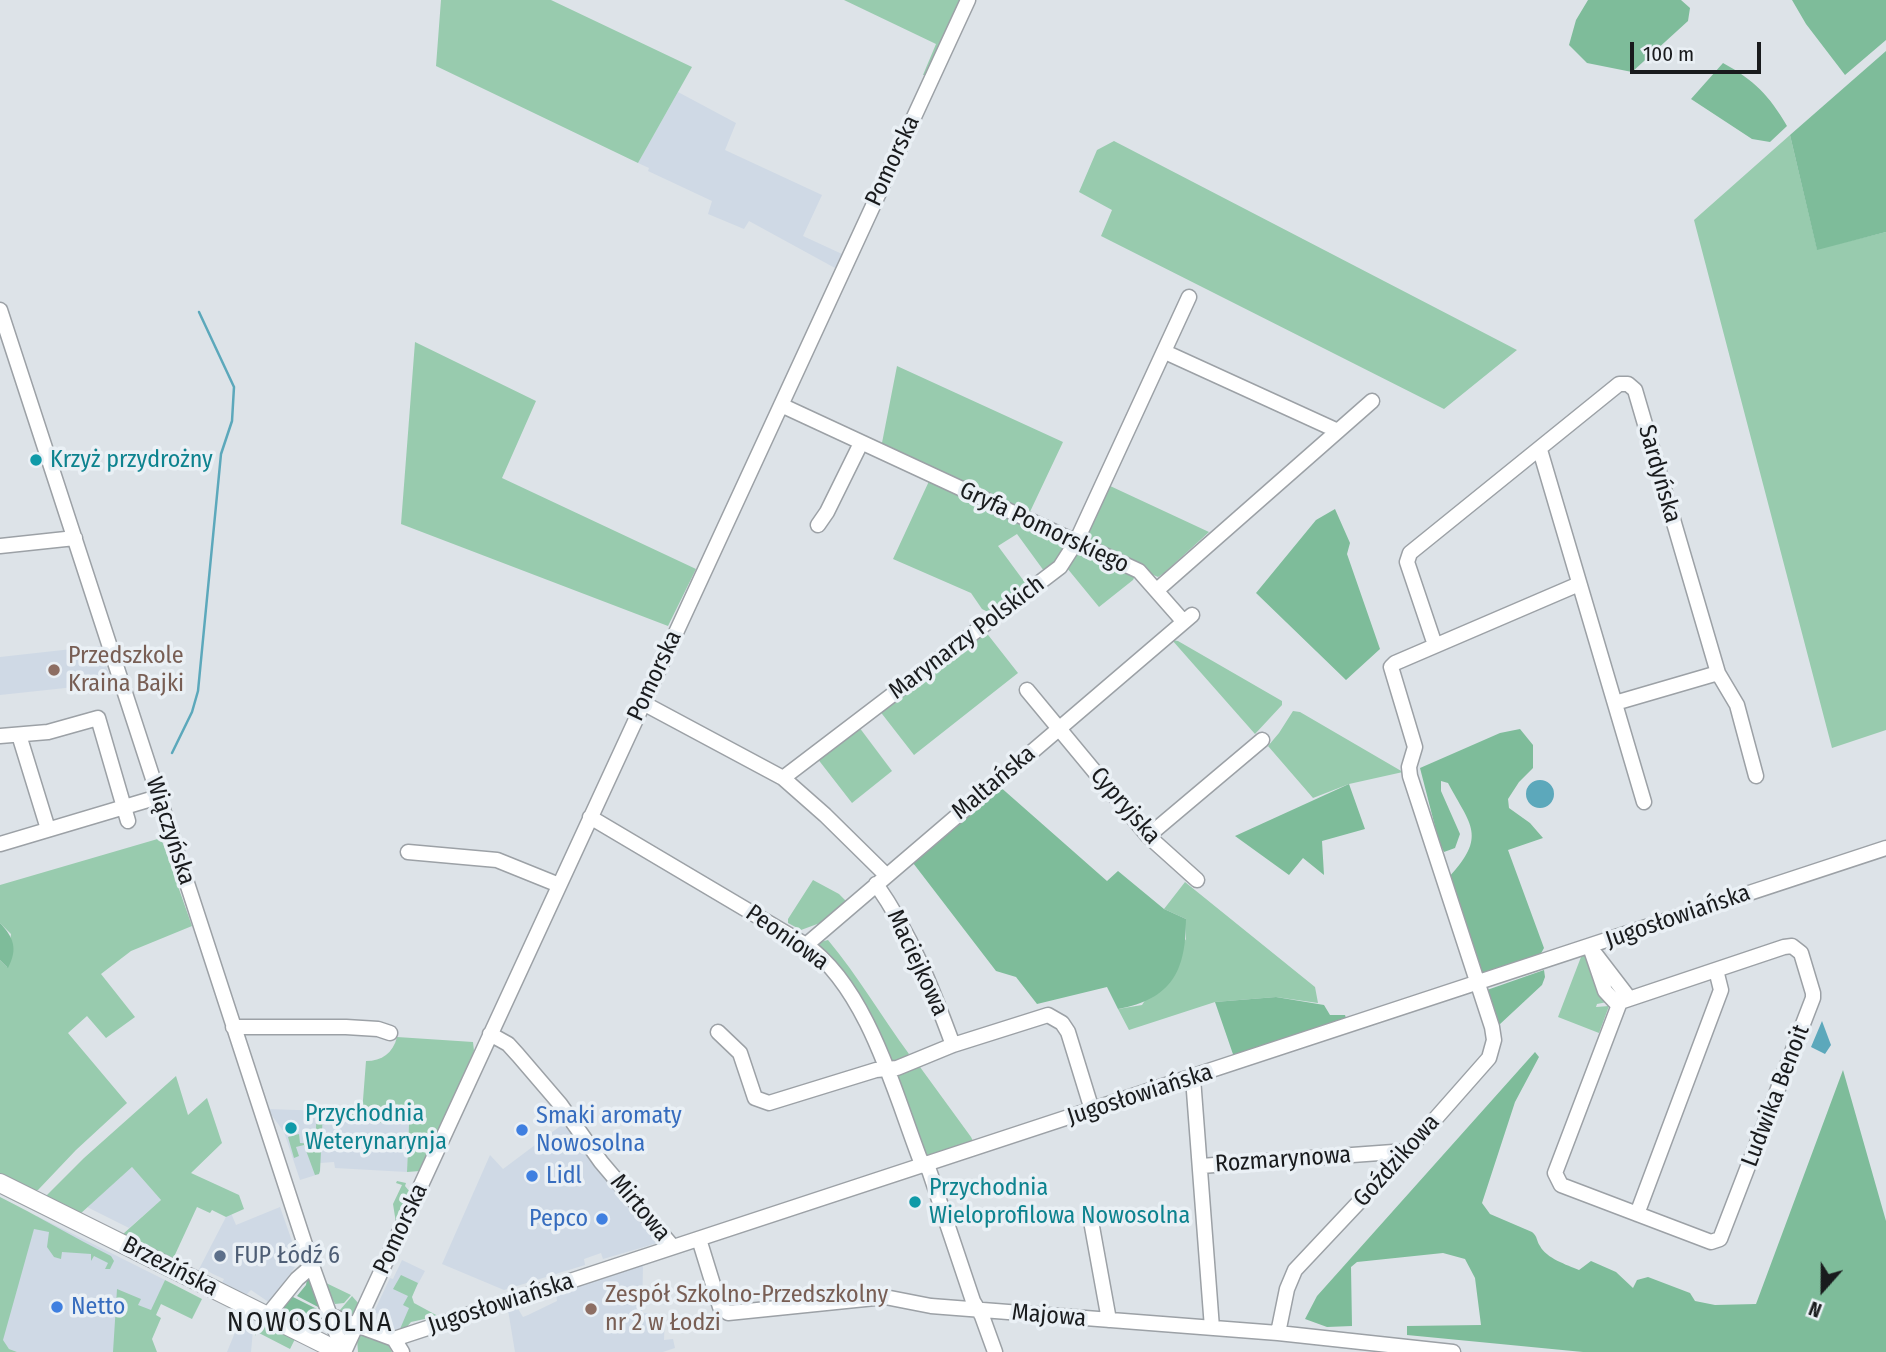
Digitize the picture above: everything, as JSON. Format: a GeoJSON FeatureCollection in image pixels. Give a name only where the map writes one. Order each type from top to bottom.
{"type":"FeatureCollection","features":[{"type":"Feature","properties":{"kind":"main road","name":"Brzezińska"},"geometry":{"type":"LineString","coordinates":[[0,1183],[342,1352]]}},
{"type":"Feature","properties":{"kind":"street","name":"Pomorska"},"geometry":{"type":"LineString","coordinates":[[342,1352],[968,0]]}},
{"type":"Feature","properties":{"kind":"street","name":"Marynarzy Polskich"},"geometry":{"type":"LineString","coordinates":[[783,778],[1060,567],[1076,542],[1189,297]]}},
{"type":"Feature","properties":{"kind":"street","name":"Wiączyńska"},"geometry":{"type":"LineString","coordinates":[[0,310],[233,1027],[342,1352]]}},
{"type":"Feature","properties":{"kind":"street"},"geometry":{"type":"LineString","coordinates":[[1165,352],[1338,431]]}},
{"type":"Feature","properties":{"kind":"street","name":"Sardyńska"},"geometry":{"type":"LineString","coordinates":[[1435,645],[1407,562],[1410,553],[1619,384],[1628,384],[1635,390],[1718,673],[1737,705],[1756,776]]}},
{"type":"Feature","properties":{"kind":"street","name":"Gryfa Pomorskiego"},"geometry":{"type":"LineString","coordinates":[[780,405],[1139,571],[1157,590],[1372,401]]}},
{"type":"Feature","properties":{"kind":"street"},"geometry":{"type":"LineString","coordinates":[[818,525],[861,443]]}},
{"type":"Feature","properties":{"kind":"street"},"geometry":{"type":"LineString","coordinates":[[1540,450],[1644,802]]}},
{"type":"Feature","properties":{"kind":"street"},"geometry":{"type":"LineString","coordinates":[[0,546],[75,538]]}},
{"type":"Feature","properties":{"kind":"street"},"geometry":{"type":"LineString","coordinates":[[1478,984],[1410,776],[1409,767],[1415,747],[1391,671],[1395,663],[1579,584]]}},
{"type":"Feature","properties":{"kind":"street","name":"Maltańska"},"geometry":{"type":"LineString","coordinates":[[806,945],[1187,618],[1157,590]]}},
{"type":"Feature","properties":{"kind":"street"},"geometry":{"type":"LineString","coordinates":[[1615,703],[1718,673]]}},
{"type":"Feature","properties":{"kind":"street","name":"Cypryjska"},"geometry":{"type":"LineString","coordinates":[[1027,690],[1149,836],[1197,880]]}},
{"type":"Feature","properties":{"kind":"street","name":"Maciejkowa"},"geometry":{"type":"LineString","coordinates":[[643,703],[783,778],[825,815],[881,879],[917,954],[953,1045]]}},
{"type":"Feature","properties":{"kind":"street"},"geometry":{"type":"LineString","coordinates":[[0,736],[56,731],[98,718],[128,821]]}},
{"type":"Feature","properties":{"kind":"street"},"geometry":{"type":"LineString","coordinates":[[19,735],[48,829]]}},
{"type":"Feature","properties":{"kind":"street"},"geometry":{"type":"LineString","coordinates":[[1149,836],[1262,740]]}},
{"type":"Feature","properties":{"kind":"street"},"geometry":{"type":"LineString","coordinates":[[0,844],[158,797]]}},
{"type":"Feature","properties":{"kind":"street","name":"Peoniowa"},"geometry":{"type":"LineString","coordinates":[[590,817],[806,945],[830,965],[848,988],[860,1009],[920,1158],[929,1170],[973,1301],[995,1352]]}},
{"type":"Feature","properties":{"kind":"street","name":"Jugosłowiańska"},"geometry":{"type":"LineString","coordinates":[[394,1346],[673,1247],[1590,947],[1782,875],[1886,848]]}},
{"type":"Feature","properties":{"kind":"street"},"geometry":{"type":"LineString","coordinates":[[408,852],[497,860],[559,885]]}},
{"type":"Feature","properties":{"kind":"street","name":"Ludwika Benoit"},"geometry":{"type":"LineString","coordinates":[[1792,946],[1801,953],[1813,998],[1720,1239],[1711,1242],[1561,1185],[1555,1177],[1624,1002],[1792,946]]}},
{"type":"Feature","properties":{"kind":"street"},"geometry":{"type":"LineString","coordinates":[[1590,947],[1624,1002]]}},
{"type":"Feature","properties":{"kind":"street"},"geometry":{"type":"LineString","coordinates":[[1637,1213],[1721,990],[1716,970]]}},
{"type":"Feature","properties":{"kind":"street","name":"Goździkowa"},"geometry":{"type":"LineString","coordinates":[[1278,1333],[1287,1289],[1295,1270],[1407,1151],[1490,1055],[1493,1033],[1478,984]]}},
{"type":"Feature","properties":{"kind":"street","name":"Maciejkowa"},"geometry":{"type":"LineString","coordinates":[[718,1032],[740,1054],[755,1098],[764,1103],[897,1068],[953,1045],[1048,1015],[1062,1023],[1068,1032],[1092,1110]]}},
{"type":"Feature","properties":{"kind":"street"},"geometry":{"type":"LineString","coordinates":[[233,1027],[346,1027],[390,1033]]}},
{"type":"Feature","properties":{"kind":"street","name":"Mirtowa"},"geometry":{"type":"LineString","coordinates":[[490,1034],[508,1044],[518,1055],[673,1247]]}},
{"type":"Feature","properties":{"kind":"street"},"geometry":{"type":"LineString","coordinates":[[1193,1078],[1202,1166],[1212,1328]]}},
{"type":"Feature","properties":{"kind":"street","name":"Rozmarynowa"},"geometry":{"type":"LineString","coordinates":[[1202,1166],[1407,1151]]}},
{"type":"Feature","properties":{"kind":"street"},"geometry":{"type":"LineString","coordinates":[[1091,1221],[1110,1321]]}},
{"type":"Feature","properties":{"kind":"street","name":"Majowa"},"geometry":{"type":"LineString","coordinates":[[699,1239],[720,1307],[728,1313],[885,1297],[921,1305],[1278,1333],[1453,1352]]}},
{"type":"Feature","properties":{"kind":"street"},"geometry":{"type":"LineString","coordinates":[[267,1316],[297,1279],[312,1266]]}},
{"type":"Feature","properties":{"kind":"street"},"geometry":{"type":"LineString","coordinates":[[329,1315],[356,1325],[402,1352]]}},
{"type":"Feature","properties":{"kind":"shaded area"},"geometry":{"type":"Polygon","coordinates":[[[678,92],[736,123],[725,150],[822,195],[803,236],[842,254],[835,268],[749,221],[744,229],[708,214],[712,201],[648,171],[649,168],[638,163],[678,92]]]}},
{"type":"Feature","properties":{"kind":"shaded area","name":"Przedszkole Kraina Bajki"},"geometry":{"type":"Polygon","coordinates":[[[99,646],[112,683],[0,695],[0,657],[99,646]]]}},
{"type":"Feature","properties":{"kind":"shaded area"},"geometry":{"type":"Polygon","coordinates":[[[267,1109],[327,1111],[328,1120],[409,1124],[407,1172],[335,1168],[334,1162],[320,1163],[319,1174],[300,1180],[284,1132],[267,1109]]]}},
{"type":"Feature","properties":{"kind":"shaded area"},"geometry":{"type":"Polygon","coordinates":[[[563,1124],[661,1242],[603,1259],[601,1253],[584,1259],[585,1265],[504,1290],[442,1264],[490,1155],[503,1169],[563,1124]]]}},
{"type":"Feature","properties":{"kind":"shaded area"},"geometry":{"type":"Polygon","coordinates":[[[132,1167],[161,1200],[129,1228],[87,1207],[132,1167]]]}},
{"type":"Feature","properties":{"kind":"shaded area"},"geometry":{"type":"Polygon","coordinates":[[[280,1207],[299,1261],[270,1303],[251,1290],[246,1295],[222,1283],[224,1279],[206,1270],[204,1274],[198,1271],[227,1215],[231,1213],[236,1225],[280,1207]]]}},
{"type":"Feature","properties":{"kind":"shaded area"},"geometry":{"type":"Polygon","coordinates":[[[37,1216],[165,1280],[145,1328],[153,1352],[17,1352],[9,1349],[2,1340],[37,1216]]]}},
{"type":"Feature","properties":{"kind":"shaded area"},"geometry":{"type":"Polygon","coordinates":[[[402,1260],[425,1271],[411,1297],[405,1329],[395,1330],[382,1323],[383,1316],[374,1312],[402,1260]]]}},
{"type":"Feature","properties":{"kind":"shaded area","name":"Zespół Szkolno-Przedszkolny nr 2 w Łodzi"},"geometry":{"type":"Polygon","coordinates":[[[643,1265],[642,1313],[665,1315],[664,1340],[673,1339],[675,1348],[663,1352],[515,1352],[508,1310],[517,1307],[523,1317],[557,1301],[556,1294],[643,1265]]]}},
{"type":"Feature","properties":{"kind":"shaded area"},"geometry":{"type":"Polygon","coordinates":[[[243,1313],[254,1319],[251,1352],[227,1352],[243,1313]]]}},
{"type":"Feature","properties":{"kind":"green space"},"geometry":{"type":"Polygon","coordinates":[[[441,0],[551,0],[692,67],[638,163],[436,66],[441,0]]]}},
{"type":"Feature","properties":{"kind":"green space"},"geometry":{"type":"Polygon","coordinates":[[[844,0],[962,0],[927,75],[923,75],[936,44],[844,0]]]}},
{"type":"Feature","properties":{"kind":"green space"},"geometry":{"type":"Polygon","coordinates":[[[1588,0],[1681,0],[1690,8],[1688,21],[1632,72],[1587,63],[1569,45],[1576,20],[1588,0]]]}},
{"type":"Feature","properties":{"kind":"green space"},"geometry":{"type":"Polygon","coordinates":[[[1792,0],[1886,0],[1886,40],[1845,75],[1806,24],[1792,0]]]}},
{"type":"Feature","properties":{"kind":"green space"},"geometry":{"type":"Polygon","coordinates":[[[1886,51],[1886,232],[1817,250],[1790,135],[1886,51]]]}},
{"type":"Feature","properties":{"kind":"green space"},"geometry":{"type":"Polygon","coordinates":[[[1723,63],[1760,89],[1787,126],[1770,142],[1752,139],[1691,99],[1723,63]]]}},
{"type":"Feature","properties":{"kind":"green space"},"geometry":{"type":"Polygon","coordinates":[[[1790,135],[1817,249],[1886,232],[1886,730],[1832,748],[1694,220],[1790,135]]]}},
{"type":"Feature","properties":{"kind":"green space"},"geometry":{"type":"Polygon","coordinates":[[[1114,141],[1517,350],[1444,409],[1101,236],[1112,210],[1079,192],[1097,150],[1114,141]]]}},
{"type":"Feature","properties":{"kind":"green space"},"geometry":{"type":"Polygon","coordinates":[[[415,342],[536,401],[502,478],[696,569],[668,626],[401,524],[415,342]]]}},
{"type":"Feature","properties":{"kind":"green space"},"geometry":{"type":"Polygon","coordinates":[[[897,366],[1063,442],[1028,516],[881,448],[897,366]]]}},
{"type":"Feature","properties":{"kind":"green space"},"geometry":{"type":"Polygon","coordinates":[[[930,479],[1066,543],[1061,556],[1044,571],[1017,534],[998,546],[1026,584],[988,612],[982,609],[971,593],[893,559],[930,479]]]}},
{"type":"Feature","properties":{"kind":"green space"},"geometry":{"type":"Polygon","coordinates":[[[1108,485],[1209,532],[1164,573],[1158,577],[1151,574],[1087,542],[1086,535],[1108,485]]]}},
{"type":"Feature","properties":{"kind":"green space"},"geometry":{"type":"Polygon","coordinates":[[[1335,509],[1350,543],[1347,554],[1380,649],[1346,680],[1256,593],[1316,520],[1335,509]]]}},
{"type":"Feature","properties":{"kind":"green space"},"geometry":{"type":"Polygon","coordinates":[[[1081,550],[1135,576],[1133,580],[1099,607],[1067,568],[1076,551],[1081,550]]]}},
{"type":"Feature","properties":{"kind":"green space"},"geometry":{"type":"Polygon","coordinates":[[[985,631],[1018,673],[914,755],[879,710],[985,631]]]}},
{"type":"Feature","properties":{"kind":"green space"},"geometry":{"type":"Polygon","coordinates":[[[1172,640],[1282,701],[1282,705],[1255,734],[1172,640]]]}},
{"type":"Feature","properties":{"kind":"green space"},"geometry":{"type":"Polygon","coordinates":[[[1293,711],[1300,712],[1403,772],[1349,784],[1313,798],[1268,746],[1293,711]]]}},
{"type":"Feature","properties":{"kind":"green space"},"geometry":{"type":"Polygon","coordinates":[[[859,727],[892,771],[852,803],[817,758],[859,727]]]}},
{"type":"Feature","properties":{"kind":"green space"},"geometry":{"type":"Polygon","coordinates":[[[1520,729],[1533,745],[1533,768],[1519,782],[1508,799],[1509,808],[1530,823],[1543,838],[1508,850],[1544,948],[1539,957],[1529,962],[1478,975],[1449,877],[1468,851],[1471,831],[1448,783],[1441,781],[1441,791],[1460,834],[1455,848],[1444,852],[1420,768],[1500,733],[1520,729]]]}},
{"type":"Feature","properties":{"kind":"green space"},"geometry":{"type":"Polygon","coordinates":[[[1349,784],[1365,829],[1322,841],[1324,875],[1303,858],[1289,875],[1235,836],[1349,784]]]}},
{"type":"Feature","properties":{"kind":"green space"},"geometry":{"type":"Polygon","coordinates":[[[998,785],[1107,881],[1118,871],[1164,909],[1186,919],[1179,968],[1163,990],[1151,998],[1118,1009],[1107,987],[1037,1004],[1016,977],[996,971],[910,859],[998,785]]]}},
{"type":"Feature","properties":{"kind":"green space"},"geometry":{"type":"Polygon","coordinates":[[[161,838],[192,926],[131,951],[101,974],[135,1017],[106,1038],[87,1016],[68,1033],[127,1103],[38,1190],[32,1191],[0,1175],[0,960],[7,967],[11,934],[0,923],[0,885],[161,838]]]}},
{"type":"Feature","properties":{"kind":"green space"},"geometry":{"type":"Polygon","coordinates":[[[813,880],[839,894],[846,901],[850,898],[820,923],[801,930],[788,923],[788,919],[813,880]]]}},
{"type":"Feature","properties":{"kind":"green space"},"geometry":{"type":"Polygon","coordinates":[[[1185,882],[1315,987],[1318,1003],[1276,997],[1215,1002],[1129,1030],[1118,1009],[1142,1005],[1186,939],[1186,919],[1164,909],[1185,882]]]}},
{"type":"Feature","properties":{"kind":"green space"},"geometry":{"type":"Polygon","coordinates":[[[0,923],[9,934],[14,949],[8,968],[0,960],[0,923]]]}},
{"type":"Feature","properties":{"kind":"green space"},"geometry":{"type":"Polygon","coordinates":[[[828,940],[909,1054],[896,1063],[891,1063],[819,946],[820,942],[828,940]]]}},
{"type":"Feature","properties":{"kind":"green space"},"geometry":{"type":"Polygon","coordinates":[[[1587,954],[1607,1002],[1597,1004],[1596,1007],[1609,1006],[1599,1033],[1558,1017],[1581,957],[1587,954]]]}},
{"type":"Feature","properties":{"kind":"green space"},"geometry":{"type":"Polygon","coordinates":[[[1544,970],[1542,985],[1499,1025],[1487,990],[1544,970]]]}},
{"type":"Feature","properties":{"kind":"green space"},"geometry":{"type":"Polygon","coordinates":[[[1276,997],[1324,1005],[1330,1015],[1345,1015],[1347,1021],[1235,1060],[1215,1002],[1276,997]]]}},
{"type":"Feature","properties":{"kind":"green space"},"geometry":{"type":"Polygon","coordinates":[[[397,1037],[473,1042],[474,1051],[420,1171],[407,1172],[409,1124],[327,1120],[327,1111],[362,1113],[366,1061],[377,1060],[386,1055],[393,1048],[397,1037]]]}},
{"type":"Feature","properties":{"kind":"green space"},"geometry":{"type":"Polygon","coordinates":[[[1535,1052],[1539,1057],[1515,1102],[1482,1203],[1490,1214],[1532,1232],[1543,1250],[1563,1263],[1579,1270],[1591,1261],[1616,1272],[1633,1288],[1637,1280],[1648,1277],[1690,1293],[1695,1301],[1715,1305],[1756,1304],[1843,1070],[1886,1221],[1886,1352],[1583,1352],[1407,1335],[1407,1326],[1481,1325],[1475,1278],[1465,1259],[1443,1253],[1357,1262],[1351,1267],[1352,1326],[1327,1327],[1305,1319],[1317,1296],[1535,1052]]]}},
{"type":"Feature","properties":{"kind":"green space"},"geometry":{"type":"Polygon","coordinates":[[[920,1067],[974,1143],[925,1159],[895,1076],[920,1067]]]}},
{"type":"Feature","properties":{"kind":"green space"},"geometry":{"type":"Polygon","coordinates":[[[176,1076],[188,1115],[207,1098],[222,1143],[191,1173],[239,1195],[244,1209],[226,1217],[197,1207],[173,1259],[123,1234],[161,1200],[132,1167],[80,1214],[45,1197],[84,1158],[176,1076]]]}},
{"type":"Feature","properties":{"kind":"green space"},"geometry":{"type":"Polygon","coordinates":[[[317,1111],[323,1111],[320,1171],[315,1175],[304,1145],[296,1147],[299,1156],[294,1158],[288,1137],[299,1134],[300,1143],[315,1144],[317,1111]]]}},
{"type":"Feature","properties":{"kind":"green space"},"geometry":{"type":"Polygon","coordinates":[[[396,1183],[406,1183],[405,1186],[410,1192],[396,1223],[393,1204],[402,1185],[396,1183]]]}},
{"type":"Feature","properties":{"kind":"green space"},"geometry":{"type":"Polygon","coordinates":[[[0,1197],[111,1256],[114,1261],[110,1269],[105,1269],[108,1263],[94,1256],[91,1261],[91,1254],[62,1252],[61,1259],[54,1257],[47,1247],[49,1232],[34,1229],[3,1340],[9,1349],[17,1352],[0,1352],[0,1197]]]}},
{"type":"Feature","properties":{"kind":"green space"},"geometry":{"type":"Polygon","coordinates":[[[401,1275],[418,1283],[412,1297],[414,1303],[438,1316],[411,1322],[405,1329],[400,1329],[409,1308],[403,1305],[408,1296],[393,1289],[401,1275]]]}},
{"type":"Feature","properties":{"kind":"green space"},"geometry":{"type":"Polygon","coordinates":[[[307,1279],[310,1279],[320,1308],[297,1296],[306,1285],[307,1279]]]}},
{"type":"Feature","properties":{"kind":"green space"},"geometry":{"type":"Polygon","coordinates":[[[165,1280],[202,1299],[192,1319],[161,1304],[156,1315],[161,1318],[152,1339],[157,1352],[113,1352],[117,1289],[141,1299],[138,1305],[151,1310],[165,1280]]]}},
{"type":"Feature","properties":{"kind":"green space"},"geometry":{"type":"Polygon","coordinates":[[[324,1282],[351,1295],[344,1303],[335,1304],[324,1282]]]}},
{"type":"Feature","properties":{"kind":"green space"},"geometry":{"type":"Polygon","coordinates":[[[291,1296],[320,1311],[308,1323],[297,1319],[297,1315],[285,1312],[283,1305],[291,1296]]]}},
{"type":"Feature","properties":{"kind":"green space"},"geometry":{"type":"Polygon","coordinates":[[[352,1296],[359,1304],[355,1313],[350,1315],[340,1310],[352,1296]]]}},
{"type":"Feature","properties":{"kind":"green space"},"geometry":{"type":"Polygon","coordinates":[[[257,1320],[295,1339],[290,1349],[257,1332],[255,1336],[257,1320]]]}},
{"type":"Feature","properties":{"kind":"green space"},"geometry":{"type":"Polygon","coordinates":[[[360,1333],[387,1343],[392,1352],[358,1352],[357,1339],[360,1333]]]}},
{"type":"Feature","properties":{"kind":"water"},"geometry":{"type":"Polygon","coordinates":[[[1540,780],[1550,784],[1554,794],[1550,804],[1540,808],[1530,804],[1526,794],[1530,784],[1540,780]]]}},
{"type":"Feature","properties":{"kind":"water"},"geometry":{"type":"Polygon","coordinates":[[[1822,1021],[1831,1045],[1825,1054],[1811,1047],[1822,1021]]]}},
{"type":"Feature","properties":{"kind":"waterway"},"geometry":{"type":"LineString","coordinates":[[172,753],[192,712],[198,691],[221,454],[232,421],[234,387],[199,312]]}},
{"type":"Feature","properties":{"kind":"place","name":"Krzyż przydrożny"},"geometry":{"type":"Point","coordinates":[36,460]}},
{"type":"Feature","properties":{"kind":"place","name":"Przedszkole Kraina Bajki"},"geometry":{"type":"Point","coordinates":[54,670]}},
{"type":"Feature","properties":{"kind":"place","name":"Przychodnia Weterynarynja"},"geometry":{"type":"Point","coordinates":[291,1128]}},
{"type":"Feature","properties":{"kind":"place","name":"Smaki aromaty Nowosolna"},"geometry":{"type":"Point","coordinates":[522,1130]}},
{"type":"Feature","properties":{"kind":"place","name":"Lidl"},"geometry":{"type":"Point","coordinates":[532,1176]}},
{"type":"Feature","properties":{"kind":"place","name":"Przychodnia Wieloprofilowa Nowosolna"},"geometry":{"type":"Point","coordinates":[915,1202]}},
{"type":"Feature","properties":{"kind":"place","name":"Pepco"},"geometry":{"type":"Point","coordinates":[602,1219]}},
{"type":"Feature","properties":{"kind":"place","name":"FUP Łódź 6"},"geometry":{"type":"Point","coordinates":[220,1256]}},
{"type":"Feature","properties":{"kind":"place","name":"Netto"},"geometry":{"type":"Point","coordinates":[57,1307]}},
{"type":"Feature","properties":{"kind":"place","name":"Zespół Szkolno-Przedszkolny nr 2 w Łodzi"},"geometry":{"type":"Point","coordinates":[591,1309]}},
{"type":"Feature","properties":{"kind":"district","name":"NOWOSOLNA"},"geometry":{"type":"Point","coordinates":[310,1323]}}]}
